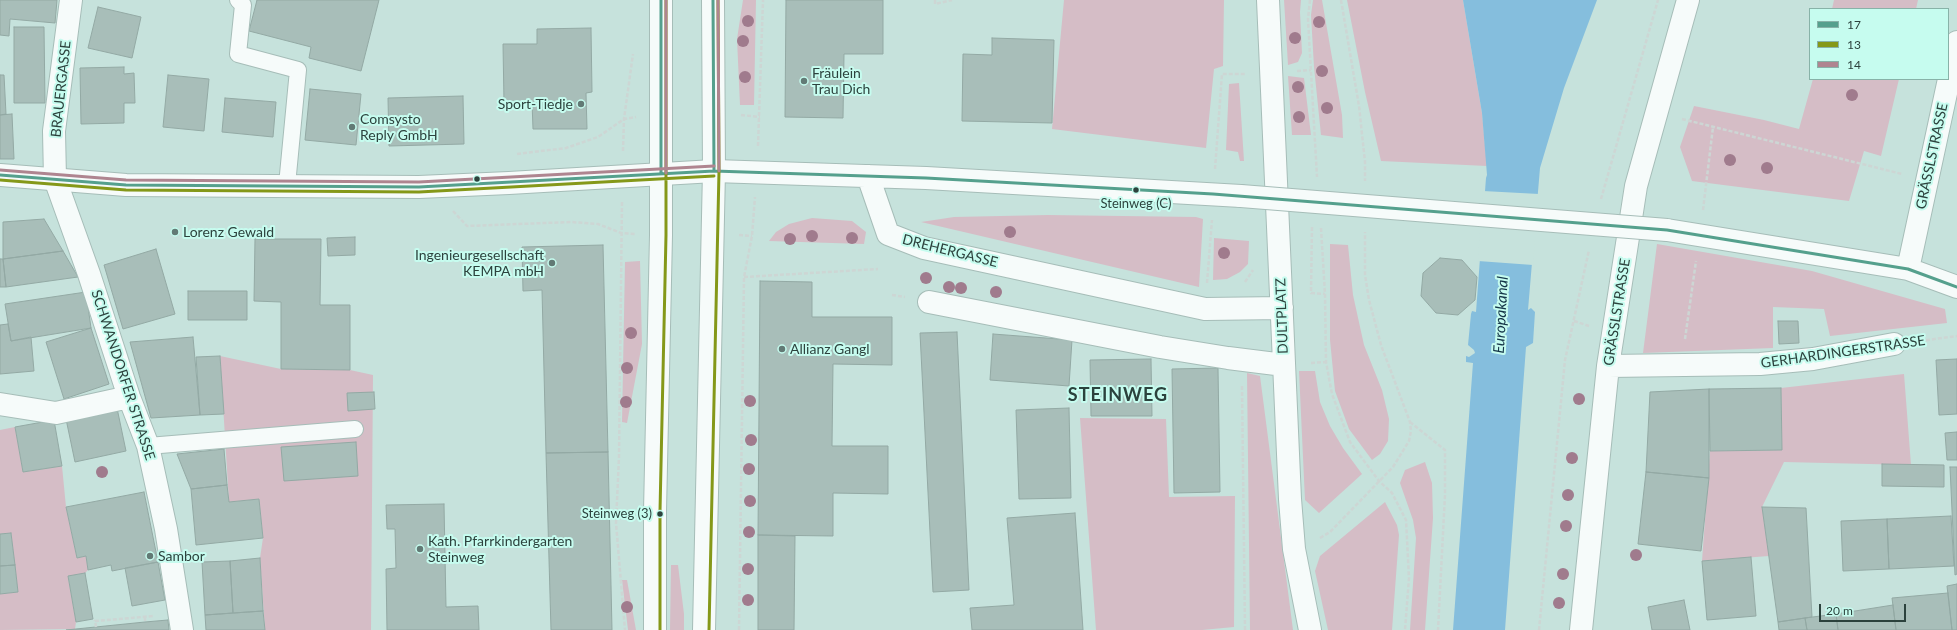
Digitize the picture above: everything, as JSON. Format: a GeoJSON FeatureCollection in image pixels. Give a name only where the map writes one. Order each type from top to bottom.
{"type":"FeatureCollection","features":[{"type":"Feature","properties":{"kind":"street","name":"BRAUERGASSE"},"geometry":{"type":"LineString","coordinates":[[55,179],[54,131],[71,0]]}},
{"type":"Feature","properties":{"kind":"street"},"geometry":{"type":"LineString","coordinates":[[655,630],[655,503],[661,173],[661,0]]}},
{"type":"Feature","properties":{"kind":"street"},"geometry":{"type":"LineString","coordinates":[[704,630],[714,170],[713,0]]}},
{"type":"Feature","properties":{"kind":"street","name":"DULTPLATZ"},"geometry":{"type":"LineString","coordinates":[[1268,0],[1290,499],[1294,549],[1310,630]]}},
{"type":"Feature","properties":{"kind":"street","name":"GRÄSSLSTRASSE"},"geometry":{"type":"LineString","coordinates":[[1581,630],[1608,366],[1636,186],[1688,0]]}},
{"type":"Feature","properties":{"kind":"street","name":"GRÄSSLSTRASSE"},"geometry":{"type":"LineString","coordinates":[[1949,79],[1957,42]]}},
{"type":"Feature","properties":{"kind":"street","name":"GRÄSSLSTRASSE"},"geometry":{"type":"LineString","coordinates":[[1908,269],[1949,80]]}},
{"type":"Feature","properties":{"kind":"street"},"geometry":{"type":"LineString","coordinates":[[0,175],[126,185],[428,186],[509,183],[714,170],[926,178],[1213,194],[1666,230],[1908,269],[1957,287]]}},
{"type":"Feature","properties":{"kind":"street","name":"DREHERGASSE"},"geometry":{"type":"LineString","coordinates":[[868,176],[888,234],[924,248],[1205,309],[1282,308]]}},
{"type":"Feature","properties":{"kind":"street","name":"SCHWANDORFER STRASSE"},"geometry":{"type":"LineString","coordinates":[[55,179],[89,274],[129,397],[148,446],[166,529],[182,630]]}},
{"type":"Feature","properties":{"kind":"street"},"geometry":{"type":"LineString","coordinates":[[929,302],[1160,347],[1241,360],[1284,365]]}},
{"type":"Feature","properties":{"kind":"street","name":"GERHARDINGERSTRASSE"},"geometry":{"type":"LineString","coordinates":[[1608,366],[1760,364],[1813,359],[1894,344]]}},
{"type":"Feature","properties":{"kind":"street"},"geometry":{"type":"LineString","coordinates":[[0,404],[56,413],[129,397]]}},
{"type":"Feature","properties":{"kind":"lane"},"geometry":{"type":"LineString","coordinates":[[238,0],[243,5],[238,54],[298,70],[288,185]]}},
{"type":"Feature","properties":{"kind":"lane"},"geometry":{"type":"LineString","coordinates":[[148,446],[355,429]]}},
{"type":"Feature","properties":{"kind":"path"},"geometry":{"type":"LineString","coordinates":[[739,630],[744,277],[752,236],[760,117],[763,0]]}},
{"type":"Feature","properties":{"kind":"path"},"geometry":{"type":"LineString","coordinates":[[935,0],[935,4],[952,0]]}},
{"type":"Feature","properties":{"kind":"path"},"geometry":{"type":"LineString","coordinates":[[1310,0],[1308,19],[1318,178]]}},
{"type":"Feature","properties":{"kind":"path"},"geometry":{"type":"LineString","coordinates":[[1340,0],[1359,106],[1365,162]]}},
{"type":"Feature","properties":{"kind":"path"},"geometry":{"type":"LineString","coordinates":[[1600,201],[1605,178],[1658,0]]}},
{"type":"Feature","properties":{"kind":"path"},"geometry":{"type":"LineString","coordinates":[[625,630],[616,523],[619,457],[621,233],[624,119],[633,50]]}},
{"type":"Feature","properties":{"kind":"path"},"geometry":{"type":"LineString","coordinates":[[1205,309],[1219,109]]}},
{"type":"Feature","properties":{"kind":"path"},"geometry":{"type":"LineString","coordinates":[[1656,112],[1927,180]]}},
{"type":"Feature","properties":{"kind":"path"},"geometry":{"type":"LineString","coordinates":[[514,155],[566,148],[598,137],[624,119]]}},
{"type":"Feature","properties":{"kind":"path"},"geometry":{"type":"LineString","coordinates":[[1681,365],[1700,236],[1713,127]]}},
{"type":"Feature","properties":{"kind":"path"},"geometry":{"type":"LineString","coordinates":[[428,186],[467,226],[572,222],[598,224],[621,233]]}},
{"type":"Feature","properties":{"kind":"path"},"geometry":{"type":"LineString","coordinates":[[1312,202],[1311,293],[1325,294]]}},
{"type":"Feature","properties":{"kind":"path"},"geometry":{"type":"LineString","coordinates":[[1320,224],[1325,294],[1326,362],[1332,394],[1350,442],[1379,481],[1392,493],[1406,520],[1409,578],[1405,630]]}},
{"type":"Feature","properties":{"kind":"path"},"geometry":{"type":"LineString","coordinates":[[1294,549],[1330,532],[1393,467],[1406,447],[1410,436],[1410,422],[1381,345],[1369,300],[1366,275],[1365,241]]}},
{"type":"Feature","properties":{"kind":"path"},"geometry":{"type":"LineString","coordinates":[[1539,630],[1565,360],[1590,246]]}},
{"type":"Feature","properties":{"kind":"path"},"geometry":{"type":"LineString","coordinates":[[744,277],[878,269]]}},
{"type":"Feature","properties":{"kind":"path"},"geometry":{"type":"LineString","coordinates":[[1574,321],[1591,327]]}},
{"type":"Feature","properties":{"kind":"path","name":"GERHARDINGERSTRASSE"},"geometry":{"type":"LineString","coordinates":[[1894,344],[1957,336]]}},
{"type":"Feature","properties":{"kind":"path"},"geometry":{"type":"LineString","coordinates":[[1241,360],[1245,630]]}},
{"type":"Feature","properties":{"kind":"path"},"geometry":{"type":"LineString","coordinates":[[1410,422],[1445,450],[1445,495],[1438,630]]}},
{"type":"Feature","properties":{"kind":"path"},"geometry":{"type":"LineString","coordinates":[[96,627],[95,621],[153,616]]}},
{"type":"Feature","properties":{"kind":"path"},"geometry":{"type":"LineString","coordinates":[[145,617],[145,622]]}},
{"type":"Feature","properties":{"kind":"shaded area"},"geometry":{"type":"Polygon","coordinates":[[[743,0],[756,0],[754,105],[740,105],[737,39],[743,0]]]}},
{"type":"Feature","properties":{"kind":"shaded area"},"geometry":{"type":"Polygon","coordinates":[[[1064,0],[1224,0],[1223,66],[1214,69],[1206,148],[1052,129],[1064,0]]]}},
{"type":"Feature","properties":{"kind":"shaded area"},"geometry":{"type":"Polygon","coordinates":[[[1284,0],[1301,0],[1300,12],[1302,53],[1298,62],[1288,65],[1284,0]]]}},
{"type":"Feature","properties":{"kind":"shaded area"},"geometry":{"type":"Polygon","coordinates":[[[1313,0],[1322,0],[1342,115],[1343,138],[1321,135],[1314,67],[1311,15],[1313,0]]]}},
{"type":"Feature","properties":{"kind":"shaded area"},"geometry":{"type":"Polygon","coordinates":[[[1347,0],[1463,0],[1482,113],[1487,166],[1381,161],[1365,92],[1347,0]]]}},
{"type":"Feature","properties":{"kind":"shaded area"},"geometry":{"type":"Polygon","coordinates":[[[1834,0],[1918,0],[1916,8],[1832,8],[1834,0]]]}},
{"type":"Feature","properties":{"kind":"shaded area"},"geometry":{"type":"Polygon","coordinates":[[[1288,76],[1304,78],[1311,135],[1292,135],[1288,76]]]}},
{"type":"Feature","properties":{"kind":"shaded area"},"geometry":{"type":"Polygon","coordinates":[[[1813,80],[1899,80],[1881,156],[1864,151],[1849,201],[1692,181],[1680,147],[1694,106],[1764,120],[1799,129],[1813,80]]]}},
{"type":"Feature","properties":{"kind":"shaded area"},"geometry":{"type":"Polygon","coordinates":[[[1239,83],[1244,161],[1240,161],[1238,152],[1226,150],[1229,84],[1239,83]]]}},
{"type":"Feature","properties":{"kind":"shaded area"},"geometry":{"type":"Polygon","coordinates":[[[1048,215],[1196,217],[1203,219],[1199,287],[921,222],[954,217],[1048,215]]]}},
{"type":"Feature","properties":{"kind":"shaded area"},"geometry":{"type":"Polygon","coordinates":[[[812,218],[852,221],[866,232],[864,244],[769,241],[776,232],[789,224],[812,218]]]}},
{"type":"Feature","properties":{"kind":"shaded area"},"geometry":{"type":"Polygon","coordinates":[[[1214,238],[1249,241],[1248,264],[1240,272],[1227,279],[1213,280],[1214,238]]]}},
{"type":"Feature","properties":{"kind":"shaded area"},"geometry":{"type":"Polygon","coordinates":[[[1330,244],[1348,245],[1353,295],[1364,345],[1382,390],[1389,419],[1388,441],[1380,454],[1372,460],[1349,429],[1335,391],[1330,340],[1330,244]]]}},
{"type":"Feature","properties":{"kind":"shaded area"},"geometry":{"type":"Polygon","coordinates":[[[1657,244],[1812,271],[1945,309],[1947,323],[1830,336],[1824,309],[1773,307],[1773,348],[1643,353],[1657,244]]]}},
{"type":"Feature","properties":{"kind":"shaded area"},"geometry":{"type":"Polygon","coordinates":[[[640,261],[642,344],[627,423],[622,422],[625,262],[640,261]]]}},
{"type":"Feature","properties":{"kind":"shaded area"},"geometry":{"type":"Polygon","coordinates":[[[220,356],[281,369],[350,370],[373,375],[371,630],[265,630],[260,558],[263,538],[259,499],[229,502],[220,356]]]}},
{"type":"Feature","properties":{"kind":"shaded area"},"geometry":{"type":"Polygon","coordinates":[[[1299,371],[1315,371],[1320,402],[1330,426],[1343,448],[1362,474],[1319,513],[1305,500],[1299,371]]]}},
{"type":"Feature","properties":{"kind":"shaded area"},"geometry":{"type":"Polygon","coordinates":[[[1247,373],[1260,376],[1293,630],[1250,630],[1247,373]]]}},
{"type":"Feature","properties":{"kind":"shaded area"},"geometry":{"type":"Polygon","coordinates":[[[1904,374],[1911,465],[1784,462],[1762,507],[1769,556],[1702,561],[1710,451],[1782,450],[1781,388],[1904,374]]]}},
{"type":"Feature","properties":{"kind":"shaded area"},"geometry":{"type":"Polygon","coordinates":[[[1080,418],[1166,419],[1169,497],[1235,496],[1234,627],[1202,630],[1096,630],[1080,418]]]}},
{"type":"Feature","properties":{"kind":"shaded area"},"geometry":{"type":"Polygon","coordinates":[[[15,427],[23,472],[62,466],[66,507],[77,558],[86,556],[88,570],[85,573],[68,577],[76,622],[75,629],[0,630],[0,594],[18,592],[11,533],[0,534],[0,430],[15,427]]]}},
{"type":"Feature","properties":{"kind":"shaded area"},"geometry":{"type":"Polygon","coordinates":[[[1425,462],[1432,483],[1433,518],[1425,630],[1410,630],[1416,538],[1413,520],[1400,483],[1405,470],[1425,462]]]}},
{"type":"Feature","properties":{"kind":"shaded area"},"geometry":{"type":"Polygon","coordinates":[[[1385,502],[1397,525],[1399,535],[1392,630],[1328,630],[1315,571],[1320,556],[1385,502]]]}},
{"type":"Feature","properties":{"kind":"shaded area"},"geometry":{"type":"Polygon","coordinates":[[[671,565],[678,565],[684,614],[684,630],[670,630],[671,565]]]}},
{"type":"Feature","properties":{"kind":"shaded area"},"geometry":{"type":"Polygon","coordinates":[[[622,580],[627,580],[636,630],[628,630],[622,580]]]}},
{"type":"Feature","properties":{"kind":"water","name":"Europakanal"},"geometry":{"type":"Polygon","coordinates":[[[1463,0],[1597,0],[1564,88],[1540,168],[1528,310],[1531,308],[1535,312],[1533,343],[1526,347],[1505,630],[1453,630],[1473,363],[1466,362],[1466,356],[1469,357],[1475,353],[1474,350],[1468,345],[1471,314],[1472,311],[1476,312],[1487,175],[1482,113],[1463,0]]]}},
{"type":"Feature","properties":{"kind":"pier"},"geometry":{"type":"Polygon","coordinates":[[[1483,191],[1539,194],[1533,265],[1478,261],[1483,191]]]}},
{"type":"Feature","properties":{"kind":"building"},"geometry":{"type":"Polygon","coordinates":[[[0,0],[57,0],[55,23],[10,19],[9,36],[0,35],[0,0]]]}},
{"type":"Feature","properties":{"kind":"building"},"geometry":{"type":"Polygon","coordinates":[[[257,0],[379,0],[361,71],[309,58],[311,47],[249,31],[257,0]]]}},
{"type":"Feature","properties":{"kind":"building"},"geometry":{"type":"Polygon","coordinates":[[[786,0],[883,0],[883,54],[844,54],[843,118],[785,117],[786,0]]]}},
{"type":"Feature","properties":{"kind":"building"},"geometry":{"type":"Polygon","coordinates":[[[98,7],[141,17],[132,58],[88,48],[98,7]]]}},
{"type":"Feature","properties":{"kind":"building"},"geometry":{"type":"Polygon","coordinates":[[[14,27],[44,27],[45,103],[14,103],[14,27]]]}},
{"type":"Feature","properties":{"kind":"building"},"geometry":{"type":"Polygon","coordinates":[[[591,28],[592,92],[586,93],[587,129],[533,129],[532,102],[504,103],[503,44],[537,44],[537,29],[591,28]]]}},
{"type":"Feature","properties":{"kind":"building"},"geometry":{"type":"Polygon","coordinates":[[[992,38],[1054,40],[1052,123],[962,121],[963,54],[992,55],[992,38]]]}},
{"type":"Feature","properties":{"kind":"building"},"geometry":{"type":"Polygon","coordinates":[[[124,67],[124,74],[134,73],[135,103],[124,103],[124,123],[81,124],[80,68],[124,67]]]}},
{"type":"Feature","properties":{"kind":"building"},"geometry":{"type":"Polygon","coordinates":[[[0,75],[4,75],[6,114],[0,115],[0,75]]]}},
{"type":"Feature","properties":{"kind":"building"},"geometry":{"type":"Polygon","coordinates":[[[168,75],[209,79],[204,131],[163,127],[168,75]]]}},
{"type":"Feature","properties":{"kind":"building"},"geometry":{"type":"Polygon","coordinates":[[[310,89],[361,94],[356,145],[305,140],[310,89]]]}},
{"type":"Feature","properties":{"kind":"building"},"geometry":{"type":"Polygon","coordinates":[[[463,96],[464,144],[389,146],[388,98],[463,96]]]}},
{"type":"Feature","properties":{"kind":"building"},"geometry":{"type":"Polygon","coordinates":[[[225,98],[276,102],[273,137],[222,132],[225,98]]]}},
{"type":"Feature","properties":{"kind":"building"},"geometry":{"type":"Polygon","coordinates":[[[12,114],[14,159],[0,159],[0,115],[12,114]]]}},
{"type":"Feature","properties":{"kind":"building"},"geometry":{"type":"Polygon","coordinates":[[[44,219],[63,251],[3,259],[3,222],[44,219]]]}},
{"type":"Feature","properties":{"kind":"building"},"geometry":{"type":"Polygon","coordinates":[[[355,237],[355,255],[328,256],[327,238],[355,237]]]}},
{"type":"Feature","properties":{"kind":"building"},"geometry":{"type":"Polygon","coordinates":[[[255,239],[321,239],[320,305],[350,305],[350,370],[281,369],[281,302],[254,301],[255,239]]]}},
{"type":"Feature","properties":{"kind":"building"},"geometry":{"type":"Polygon","coordinates":[[[603,245],[608,452],[546,453],[542,290],[523,291],[522,247],[603,245]]]}},
{"type":"Feature","properties":{"kind":"building"},"geometry":{"type":"Polygon","coordinates":[[[156,249],[175,314],[123,329],[104,265],[156,249]]]}},
{"type":"Feature","properties":{"kind":"building"},"geometry":{"type":"Polygon","coordinates":[[[63,251],[78,277],[6,287],[3,259],[63,251]]]}},
{"type":"Feature","properties":{"kind":"building"},"geometry":{"type":"Polygon","coordinates":[[[1440,258],[1462,260],[1477,277],[1475,300],[1458,315],[1436,313],[1421,296],[1423,273],[1440,258]]]}},
{"type":"Feature","properties":{"kind":"building"},"geometry":{"type":"Polygon","coordinates":[[[0,259],[3,259],[6,287],[0,287],[0,259]]]}},
{"type":"Feature","properties":{"kind":"building"},"geometry":{"type":"Polygon","coordinates":[[[760,281],[812,282],[812,317],[892,317],[892,365],[833,364],[832,446],[888,446],[888,494],[833,493],[833,536],[758,535],[760,281]]]}},
{"type":"Feature","properties":{"kind":"building"},"geometry":{"type":"Polygon","coordinates":[[[188,291],[247,291],[247,320],[188,320],[188,291]]]}},
{"type":"Feature","properties":{"kind":"building"},"geometry":{"type":"Polygon","coordinates":[[[86,292],[91,328],[11,341],[5,304],[86,292]]]}},
{"type":"Feature","properties":{"kind":"building"},"geometry":{"type":"Polygon","coordinates":[[[1778,321],[1798,321],[1799,343],[1779,344],[1778,321]]]}},
{"type":"Feature","properties":{"kind":"building"},"geometry":{"type":"Polygon","coordinates":[[[8,324],[11,341],[31,337],[34,371],[0,374],[0,325],[8,324]]]}},
{"type":"Feature","properties":{"kind":"building"},"geometry":{"type":"Polygon","coordinates":[[[91,328],[109,384],[64,399],[46,342],[91,328]]]}},
{"type":"Feature","properties":{"kind":"building"},"geometry":{"type":"Polygon","coordinates":[[[957,332],[969,590],[933,592],[920,333],[957,332]]]}},
{"type":"Feature","properties":{"kind":"building"},"geometry":{"type":"Polygon","coordinates":[[[993,334],[1072,340],[1069,386],[990,380],[993,334]]]}},
{"type":"Feature","properties":{"kind":"building"},"geometry":{"type":"Polygon","coordinates":[[[193,337],[200,415],[151,418],[130,342],[193,337]]]}},
{"type":"Feature","properties":{"kind":"building"},"geometry":{"type":"Polygon","coordinates":[[[220,356],[224,414],[200,415],[196,357],[220,356]]]}},
{"type":"Feature","properties":{"kind":"building"},"geometry":{"type":"Polygon","coordinates":[[[1151,359],[1152,416],[1091,416],[1090,360],[1151,359]]]}},
{"type":"Feature","properties":{"kind":"building"},"geometry":{"type":"Polygon","coordinates":[[[1957,359],[1957,414],[1939,415],[1936,360],[1957,359]]]}},
{"type":"Feature","properties":{"kind":"building"},"geometry":{"type":"Polygon","coordinates":[[[1218,368],[1220,492],[1174,493],[1172,369],[1218,368]]]}},
{"type":"Feature","properties":{"kind":"building"},"geometry":{"type":"Polygon","coordinates":[[[1781,388],[1782,450],[1710,451],[1709,389],[1781,388]]]}},
{"type":"Feature","properties":{"kind":"building"},"geometry":{"type":"Polygon","coordinates":[[[1709,389],[1709,478],[1646,472],[1650,392],[1709,389]]]}},
{"type":"Feature","properties":{"kind":"building"},"geometry":{"type":"Polygon","coordinates":[[[374,392],[375,409],[348,411],[347,393],[374,392]]]}},
{"type":"Feature","properties":{"kind":"building"},"geometry":{"type":"Polygon","coordinates":[[[117,408],[126,451],[75,462],[66,419],[117,408]]]}},
{"type":"Feature","properties":{"kind":"building"},"geometry":{"type":"Polygon","coordinates":[[[1069,408],[1071,498],[1019,499],[1016,410],[1069,408]]]}},
{"type":"Feature","properties":{"kind":"building"},"geometry":{"type":"Polygon","coordinates":[[[54,420],[62,466],[23,472],[15,427],[54,420]]]}},
{"type":"Feature","properties":{"kind":"building"},"geometry":{"type":"Polygon","coordinates":[[[1957,432],[1957,460],[1947,460],[1945,433],[1957,432]]]}},
{"type":"Feature","properties":{"kind":"building"},"geometry":{"type":"Polygon","coordinates":[[[356,442],[358,476],[284,481],[281,447],[356,442]]]}},
{"type":"Feature","properties":{"kind":"building"},"geometry":{"type":"Polygon","coordinates":[[[224,449],[227,485],[191,489],[177,454],[224,449]]]}},
{"type":"Feature","properties":{"kind":"building"},"geometry":{"type":"Polygon","coordinates":[[[608,452],[612,630],[551,630],[546,453],[608,452]]]}},
{"type":"Feature","properties":{"kind":"building"},"geometry":{"type":"Polygon","coordinates":[[[1882,464],[1944,465],[1944,487],[1882,486],[1882,464]]]}},
{"type":"Feature","properties":{"kind":"building"},"geometry":{"type":"Polygon","coordinates":[[[1950,467],[1957,467],[1957,574],[1955,575],[1950,467]]]}},
{"type":"Feature","properties":{"kind":"building"},"geometry":{"type":"Polygon","coordinates":[[[1646,472],[1709,478],[1701,551],[1638,544],[1646,472]]]}},
{"type":"Feature","properties":{"kind":"building"},"geometry":{"type":"Polygon","coordinates":[[[227,485],[229,502],[259,499],[263,538],[196,545],[191,489],[227,485]]]}},
{"type":"Feature","properties":{"kind":"building"},"geometry":{"type":"Polygon","coordinates":[[[144,492],[158,562],[112,571],[111,565],[88,570],[86,556],[77,558],[66,507],[144,492]]]}},
{"type":"Feature","properties":{"kind":"building","name":"Kath. Pfarrkindergarten Steinweg"},"geometry":{"type":"Polygon","coordinates":[[[444,504],[446,607],[478,606],[479,630],[387,630],[386,569],[396,568],[395,529],[387,529],[386,505],[444,504]]]}},
{"type":"Feature","properties":{"kind":"building"},"geometry":{"type":"Polygon","coordinates":[[[1762,507],[1806,508],[1812,617],[1778,622],[1762,507]]]}},
{"type":"Feature","properties":{"kind":"building"},"geometry":{"type":"Polygon","coordinates":[[[1075,513],[1083,630],[972,630],[970,608],[1014,605],[1007,518],[1075,513]]]}},
{"type":"Feature","properties":{"kind":"building"},"geometry":{"type":"Polygon","coordinates":[[[1951,516],[1954,566],[1889,569],[1887,519],[1951,516]]]}},
{"type":"Feature","properties":{"kind":"building"},"geometry":{"type":"Polygon","coordinates":[[[1887,519],[1889,569],[1843,571],[1841,521],[1887,519]]]}},
{"type":"Feature","properties":{"kind":"building"},"geometry":{"type":"Polygon","coordinates":[[[11,533],[15,565],[0,566],[0,534],[11,533]]]}},
{"type":"Feature","properties":{"kind":"building"},"geometry":{"type":"Polygon","coordinates":[[[758,535],[795,536],[794,630],[758,630],[758,535]]]}},
{"type":"Feature","properties":{"kind":"building"},"geometry":{"type":"Polygon","coordinates":[[[1751,557],[1756,616],[1707,620],[1702,561],[1751,557]]]}},
{"type":"Feature","properties":{"kind":"building"},"geometry":{"type":"Polygon","coordinates":[[[260,558],[263,611],[233,613],[230,561],[260,558]]]}},
{"type":"Feature","properties":{"kind":"building"},"geometry":{"type":"Polygon","coordinates":[[[230,561],[233,613],[205,615],[202,562],[230,561]]]}},
{"type":"Feature","properties":{"kind":"building"},"geometry":{"type":"Polygon","coordinates":[[[158,562],[165,600],[132,606],[125,568],[158,562]]]}},
{"type":"Feature","properties":{"kind":"building"},"geometry":{"type":"Polygon","coordinates":[[[15,565],[18,592],[0,594],[0,566],[15,565]]]}},
{"type":"Feature","properties":{"kind":"building"},"geometry":{"type":"Polygon","coordinates":[[[85,573],[93,619],[76,622],[68,576],[85,573]]]}},
{"type":"Feature","properties":{"kind":"building"},"geometry":{"type":"Polygon","coordinates":[[[1957,584],[1957,630],[1952,630],[1947,586],[1957,584]]]}},
{"type":"Feature","properties":{"kind":"building"},"geometry":{"type":"Polygon","coordinates":[[[1948,593],[1952,630],[1896,630],[1892,598],[1948,593]]]}},
{"type":"Feature","properties":{"kind":"building"},"geometry":{"type":"Polygon","coordinates":[[[1684,600],[1690,630],[1652,630],[1648,607],[1684,600]]]}},
{"type":"Feature","properties":{"kind":"building"},"geometry":{"type":"Polygon","coordinates":[[[1893,605],[1896,630],[1838,630],[1836,614],[1893,605]]]}},
{"type":"Feature","properties":{"kind":"building"},"geometry":{"type":"Polygon","coordinates":[[[263,611],[265,630],[206,630],[205,615],[263,611]]]}},
{"type":"Feature","properties":{"kind":"building"},"geometry":{"type":"Polygon","coordinates":[[[1836,614],[1838,630],[1807,630],[1805,618],[1836,614]]]}},
{"type":"Feature","properties":{"kind":"building"},"geometry":{"type":"Polygon","coordinates":[[[1805,618],[1807,630],[1779,630],[1778,622],[1805,618]]]}},
{"type":"Feature","properties":{"kind":"building"},"geometry":{"type":"Polygon","coordinates":[[[168,620],[169,630],[66,630],[145,622],[168,620]]]}},
{"type":"Feature","properties":{"kind":"transit line","name":"17"},"geometry":{"type":"LineString","coordinates":[[661,0],[661,173]]}},
{"type":"Feature","properties":{"kind":"transit line","name":"13"},"geometry":{"type":"LineString","coordinates":[[660,630],[660,511],[666,235],[666,0]]}},
{"type":"Feature","properties":{"kind":"transit line","name":"14"},"geometry":{"type":"LineString","coordinates":[[666,0],[666,173]]}},
{"type":"Feature","properties":{"kind":"transit line","name":"17"},"geometry":{"type":"LineString","coordinates":[[713,0],[714,171]]}},
{"type":"Feature","properties":{"kind":"transit line","name":"13"},"geometry":{"type":"LineString","coordinates":[[709,630],[719,171],[718,0]]}},
{"type":"Feature","properties":{"kind":"transit line","name":"14"},"geometry":{"type":"LineString","coordinates":[[718,0],[719,171]]}},
{"type":"Feature","properties":{"kind":"transit line","name":"14"},"geometry":{"type":"LineString","coordinates":[[0,170],[126,180],[419,182],[714,166]]}},
{"type":"Feature","properties":{"kind":"transit line","name":"17"},"geometry":{"type":"LineString","coordinates":[[0,175],[126,185],[419,187],[714,171],[926,178],[1213,194],[1667,230],[1908,269],[1957,287]]}},
{"type":"Feature","properties":{"kind":"transit line","name":"13"},"geometry":{"type":"LineString","coordinates":[[0,180],[126,190],[419,192],[714,176]]}},
{"type":"Feature","properties":{"kind":"place","name":"Fräulein Trau Dich"},"geometry":{"type":"Point","coordinates":[804,81]}},
{"type":"Feature","properties":{"kind":"place","name":"Sport-Tiedje"},"geometry":{"type":"Point","coordinates":[581,104]}},
{"type":"Feature","properties":{"kind":"place","name":"Comsysto Reply GmbH"},"geometry":{"type":"Point","coordinates":[352,127]}},
{"type":"Feature","properties":{"kind":"place","name":"Steinweg (C)"},"geometry":{"type":"Point","coordinates":[1136,190]}},
{"type":"Feature","properties":{"kind":"place","name":"Lorenz Gewald"},"geometry":{"type":"Point","coordinates":[175,232]}},
{"type":"Feature","properties":{"kind":"place","name":"Ingenieurgesellschaft KEMPA mbH"},"geometry":{"type":"Point","coordinates":[552,263]}},
{"type":"Feature","properties":{"kind":"place","name":"Allianz Gangl"},"geometry":{"type":"Point","coordinates":[782,349]}},
{"type":"Feature","properties":{"kind":"place","name":"Steinweg (3)"},"geometry":{"type":"Point","coordinates":[660,514]}},
{"type":"Feature","properties":{"kind":"place","name":"Kath. Pfarrkindergarten Steinweg"},"geometry":{"type":"Point","coordinates":[420,549]}},
{"type":"Feature","properties":{"kind":"place","name":"Sambor"},"geometry":{"type":"Point","coordinates":[150,556]}},
{"type":"Feature","properties":{"kind":"district","name":"STEINWEG"},"geometry":{"type":"Point","coordinates":[1118,395]}}]}
